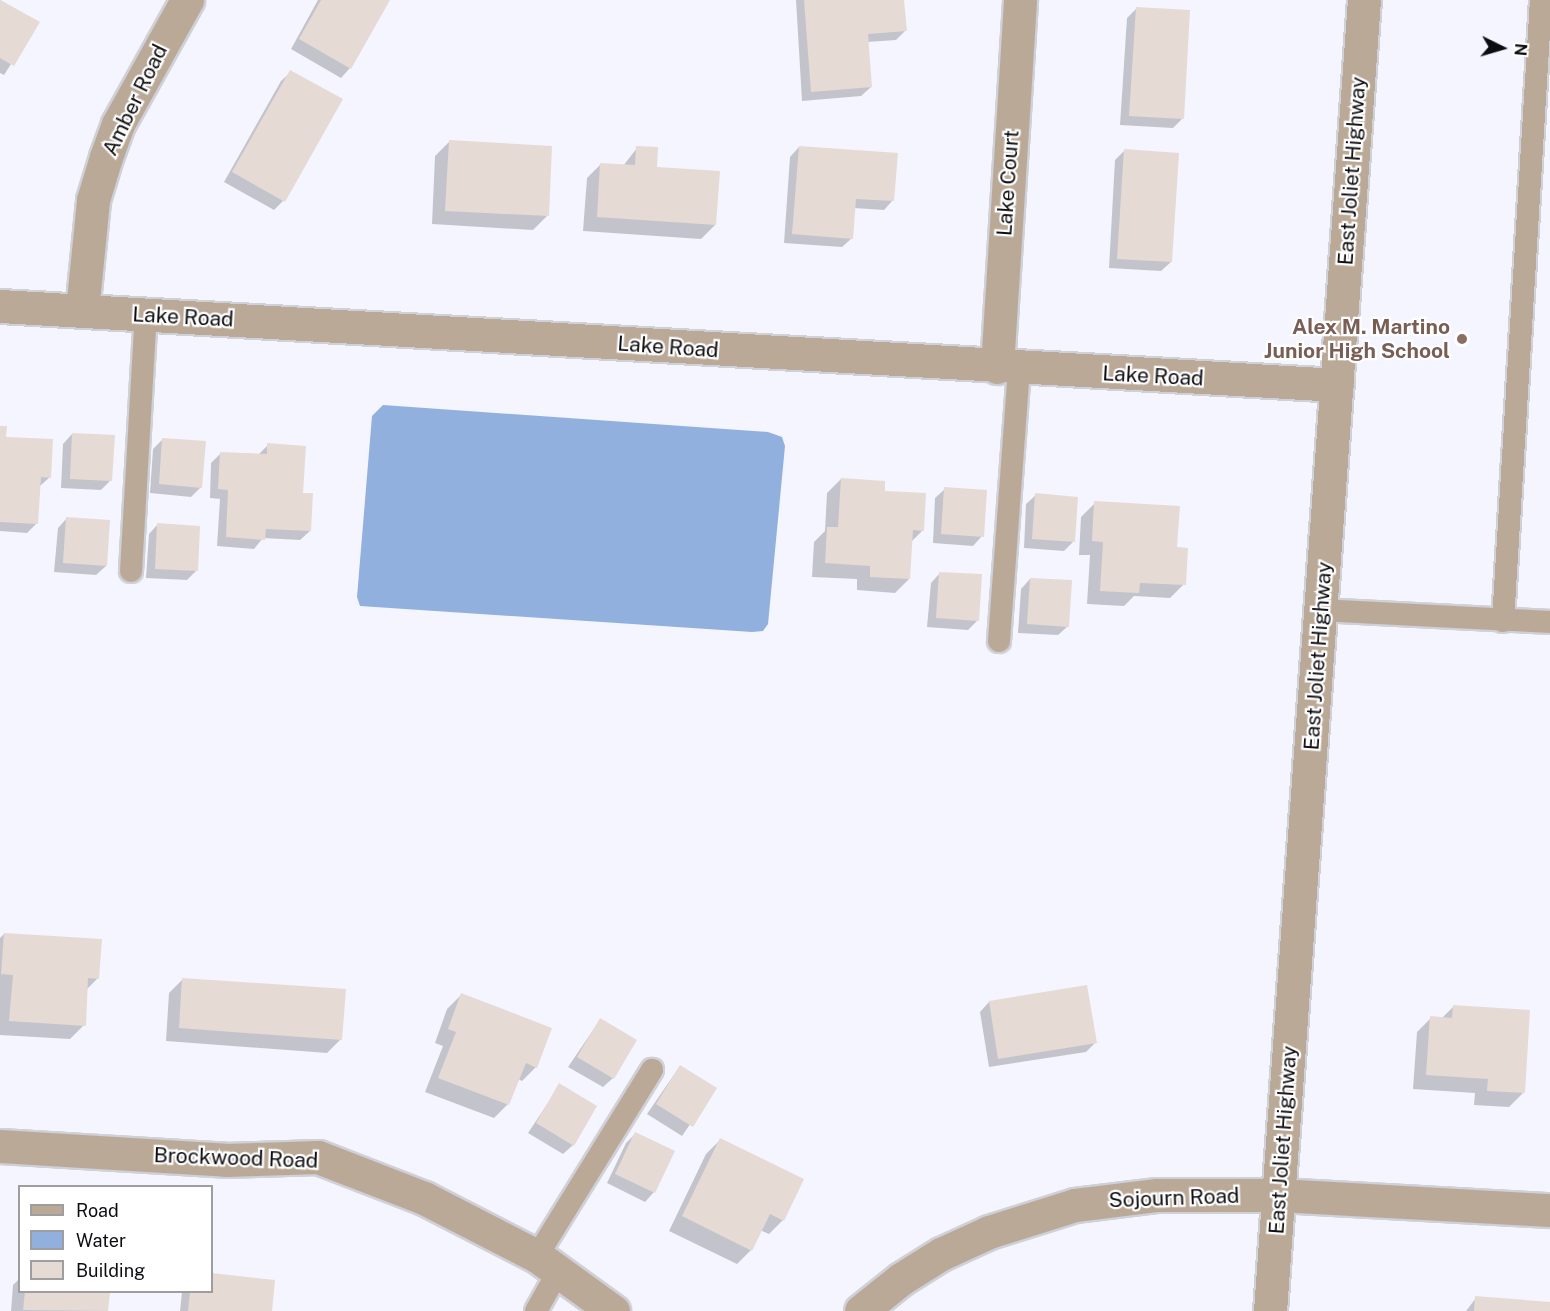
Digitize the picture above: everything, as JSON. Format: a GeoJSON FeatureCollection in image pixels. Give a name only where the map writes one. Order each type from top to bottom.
{"type":"FeatureCollection","features":[{"type":"Feature","properties":{"kind":"street","name":"Amber Road"},"geometry":{"type":"LineString","coordinates":[[82,311],[93,200],[105,157],[118,124],[187,0]]}},
{"type":"Feature","properties":{"kind":"street","name":"Lake Court"},"geometry":{"type":"LineString","coordinates":[[1008,368],[1020,0]]}},
{"type":"Feature","properties":{"kind":"street","name":"East Joliet Highway"},"geometry":{"type":"LineString","coordinates":[[1270,1311],[1364,0]]}},
{"type":"Feature","properties":{"kind":"street","name":"Lake Road"},"geometry":{"type":"LineString","coordinates":[[0,306],[1008,368],[1336,385]]}},
{"type":"Feature","properties":{"kind":"street","name":"Brockwood Road"},"geometry":{"type":"LineString","coordinates":[[0,1146],[226,1160],[318,1157],[424,1198],[548,1264],[613,1311]]}},
{"type":"Feature","properties":{"kind":"street","name":"Sojourn Road"},"geometry":{"type":"LineString","coordinates":[[861,1311],[901,1279],[941,1254],[1032,1216],[1126,1198],[1279,1196],[1550,1210]]}},
{"type":"Feature","properties":{"kind":"lane"},"geometry":{"type":"LineString","coordinates":[[1503,621],[1541,0]]}},
{"type":"Feature","properties":{"kind":"lane"},"geometry":{"type":"LineString","coordinates":[[130,571],[146,314]]}},
{"type":"Feature","properties":{"kind":"lane"},"geometry":{"type":"LineString","coordinates":[[999,641],[1008,368]]}},
{"type":"Feature","properties":{"kind":"lane"},"geometry":{"type":"LineString","coordinates":[[1321,610],[1550,622]]}},
{"type":"Feature","properties":{"kind":"lane"},"geometry":{"type":"LineString","coordinates":[[536,1311],[548,1264],[652,1070]]}},
{"type":"Feature","properties":{"kind":"water"},"geometry":{"type":"Polygon","coordinates":[[[383,405],[768,432],[782,437],[785,446],[768,624],[763,631],[752,632],[360,606],[357,597],[372,416],[383,405]]]}},
{"type":"Feature","properties":{"kind":"building"},"geometry":{"type":"Polygon","coordinates":[[[0,0],[40,22],[14,66],[0,58],[0,0]]]}},
{"type":"Feature","properties":{"kind":"building"},"geometry":{"type":"Polygon","coordinates":[[[321,0],[390,0],[351,69],[299,39],[321,0]]]}},
{"type":"Feature","properties":{"kind":"building"},"geometry":{"type":"Polygon","coordinates":[[[804,0],[904,0],[907,31],[868,34],[872,87],[811,92],[804,0]]]}},
{"type":"Feature","properties":{"kind":"building"},"geometry":{"type":"Polygon","coordinates":[[[1136,7],[1190,10],[1184,119],[1129,116],[1136,7]]]}},
{"type":"Feature","properties":{"kind":"building"},"geometry":{"type":"Polygon","coordinates":[[[290,70],[343,99],[285,202],[232,172],[290,70]]]}},
{"type":"Feature","properties":{"kind":"building"},"geometry":{"type":"Polygon","coordinates":[[[449,140],[552,146],[549,216],[445,211],[449,140]]]}},
{"type":"Feature","properties":{"kind":"building"},"geometry":{"type":"Polygon","coordinates":[[[636,146],[658,147],[657,167],[720,171],[716,225],[597,217],[600,163],[635,165],[636,146]]]}},
{"type":"Feature","properties":{"kind":"building"},"geometry":{"type":"Polygon","coordinates":[[[799,146],[898,153],[894,201],[856,199],[853,239],[792,234],[799,146]]]}},
{"type":"Feature","properties":{"kind":"building"},"geometry":{"type":"Polygon","coordinates":[[[1124,149],[1179,153],[1172,262],[1117,259],[1124,149]]]}},
{"type":"Feature","properties":{"kind":"building"},"geometry":{"type":"Polygon","coordinates":[[[0,426],[7,426],[6,437],[53,439],[51,478],[41,477],[38,524],[0,522],[0,426]]]}},
{"type":"Feature","properties":{"kind":"building"},"geometry":{"type":"Polygon","coordinates":[[[72,433],[115,435],[112,481],[70,479],[72,433]]]}},
{"type":"Feature","properties":{"kind":"building"},"geometry":{"type":"Polygon","coordinates":[[[162,438],[206,441],[202,488],[159,484],[162,438]]]}},
{"type":"Feature","properties":{"kind":"building"},"geometry":{"type":"Polygon","coordinates":[[[267,443],[306,446],[303,493],[313,493],[311,531],[266,529],[265,540],[226,537],[228,490],[218,489],[220,452],[267,454],[267,443]]]}},
{"type":"Feature","properties":{"kind":"building"},"geometry":{"type":"Polygon","coordinates":[[[841,478],[885,481],[885,491],[926,493],[924,531],[913,530],[910,579],[870,577],[870,566],[825,563],[827,527],[838,527],[841,478]]]}},
{"type":"Feature","properties":{"kind":"building"},"geometry":{"type":"Polygon","coordinates":[[[944,487],[987,490],[984,537],[941,534],[944,487]]]}},
{"type":"Feature","properties":{"kind":"building"},"geometry":{"type":"Polygon","coordinates":[[[1035,493],[1078,497],[1075,542],[1032,539],[1035,493]]]}},
{"type":"Feature","properties":{"kind":"building"},"geometry":{"type":"Polygon","coordinates":[[[1094,501],[1180,506],[1177,547],[1188,548],[1186,585],[1140,583],[1139,593],[1100,591],[1103,542],[1092,541],[1094,501]]]}},
{"type":"Feature","properties":{"kind":"building"},"geometry":{"type":"Polygon","coordinates":[[[66,517],[110,520],[107,566],[63,563],[66,517]]]}},
{"type":"Feature","properties":{"kind":"building"},"geometry":{"type":"Polygon","coordinates":[[[157,523],[200,526],[198,571],[155,569],[157,523]]]}},
{"type":"Feature","properties":{"kind":"building"},"geometry":{"type":"Polygon","coordinates":[[[939,572],[982,574],[979,621],[936,618],[939,572]]]}},
{"type":"Feature","properties":{"kind":"building"},"geometry":{"type":"Polygon","coordinates":[[[1030,578],[1072,580],[1069,627],[1027,624],[1030,578]]]}},
{"type":"Feature","properties":{"kind":"building"},"geometry":{"type":"Polygon","coordinates":[[[4,933],[102,939],[99,979],[88,978],[86,1026],[9,1021],[13,975],[1,974],[4,933]]]}},
{"type":"Feature","properties":{"kind":"building"},"geometry":{"type":"Polygon","coordinates":[[[182,978],[346,989],[342,1040],[179,1028],[182,978]]]}},
{"type":"Feature","properties":{"kind":"building"},"geometry":{"type":"Polygon","coordinates":[[[1087,985],[1097,1043],[998,1059],[989,1001],[1087,985]]]}},
{"type":"Feature","properties":{"kind":"building"},"geometry":{"type":"Polygon","coordinates":[[[461,993],[552,1028],[537,1068],[526,1063],[509,1105],[438,1078],[456,1032],[448,1029],[461,993]]]}},
{"type":"Feature","properties":{"kind":"building"},"geometry":{"type":"Polygon","coordinates":[[[1453,1005],[1530,1010],[1525,1093],[1487,1091],[1488,1079],[1426,1075],[1430,1016],[1452,1018],[1453,1005]]]}},
{"type":"Feature","properties":{"kind":"building"},"geometry":{"type":"Polygon","coordinates":[[[600,1018],[637,1040],[614,1079],[577,1057],[600,1018]]]}},
{"type":"Feature","properties":{"kind":"building"},"geometry":{"type":"Polygon","coordinates":[[[680,1065],[717,1088],[693,1127],[656,1104],[680,1065]]]}},
{"type":"Feature","properties":{"kind":"building"},"geometry":{"type":"Polygon","coordinates":[[[559,1083],[597,1106],[574,1146],[536,1123],[559,1083]]]}},
{"type":"Feature","properties":{"kind":"building"},"geometry":{"type":"Polygon","coordinates":[[[635,1132],[675,1151],[655,1193],[615,1174],[635,1132]]]}},
{"type":"Feature","properties":{"kind":"building"},"geometry":{"type":"Polygon","coordinates":[[[720,1138],[804,1179],[784,1221],[770,1214],[752,1251],[682,1216],[720,1138]]]}},
{"type":"Feature","properties":{"kind":"building"},"geometry":{"type":"Polygon","coordinates":[[[213,1273],[275,1280],[272,1311],[188,1311],[190,1293],[213,1293],[213,1273]]]}},
{"type":"Feature","properties":{"kind":"building"},"geometry":{"type":"Polygon","coordinates":[[[25,1293],[110,1293],[108,1311],[23,1310],[25,1293]]]}},
{"type":"Feature","properties":{"kind":"building"},"geometry":{"type":"Polygon","coordinates":[[[1475,1296],[1550,1302],[1550,1311],[1474,1311],[1475,1296]]]}},
{"type":"Feature","properties":{"kind":"place","name":"Alex M. Martino Junior High School"},"geometry":{"type":"Point","coordinates":[1462,339]}}]}
